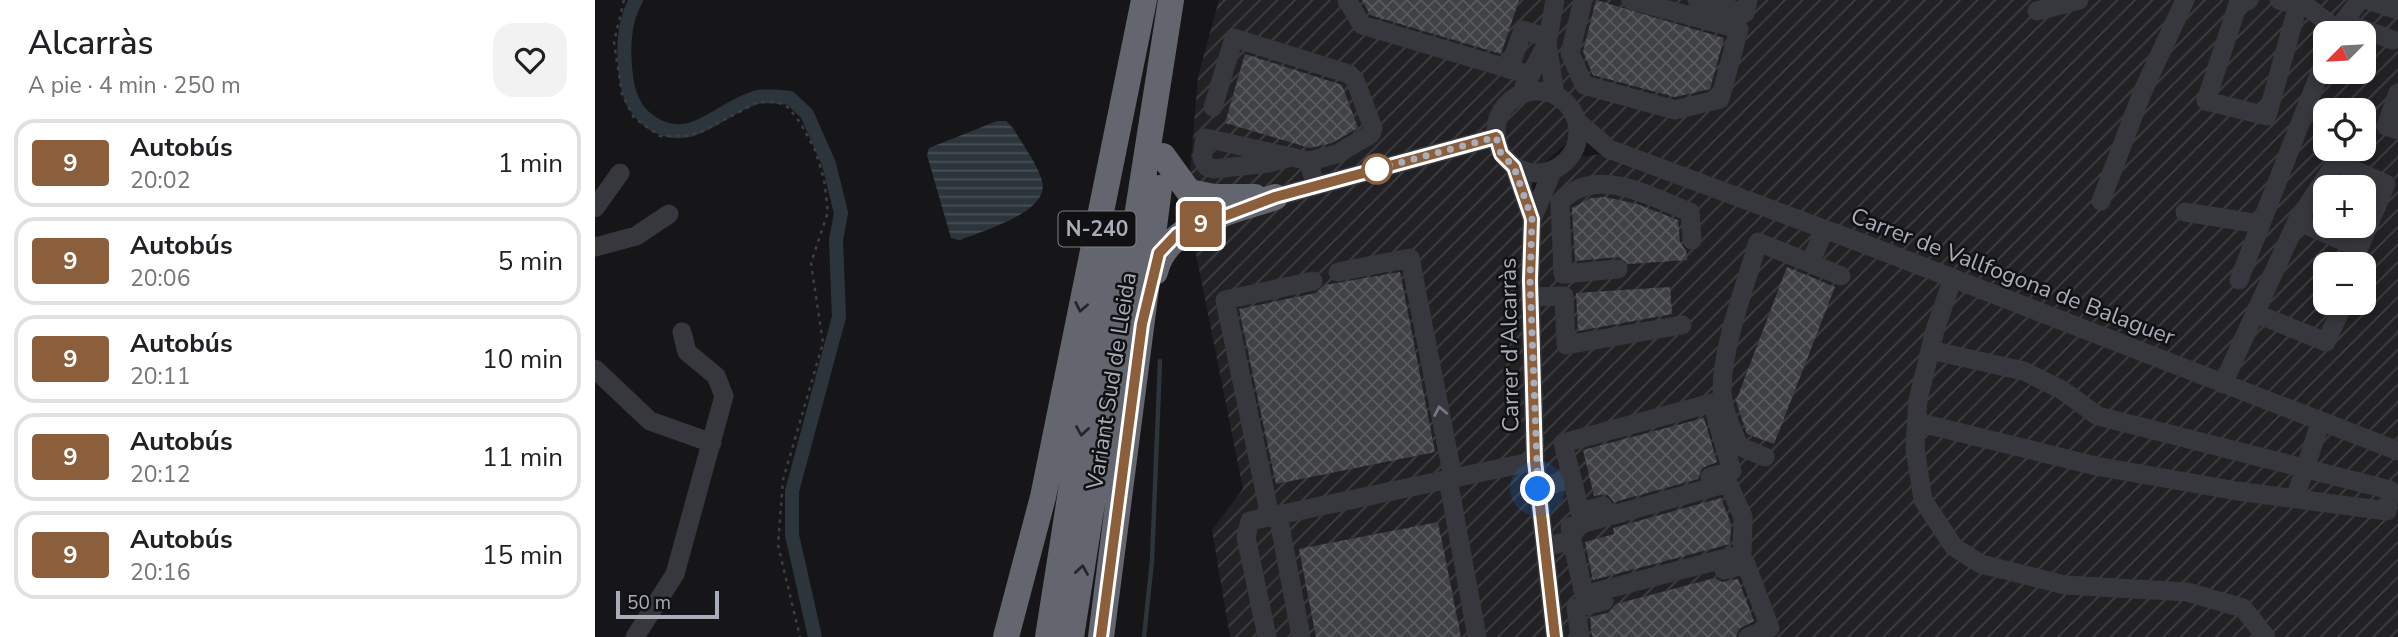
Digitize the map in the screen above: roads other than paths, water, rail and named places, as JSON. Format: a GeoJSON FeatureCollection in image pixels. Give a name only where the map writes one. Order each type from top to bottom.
{"type":"FeatureCollection","features":[{"type":"Feature","properties":{"kind":"highway"},"geometry":{"type":"LineString","coordinates":[[1114,146],[1129,0]]}},
{"type":"Feature","properties":{"kind":"highway","name":"N-240"},"geometry":{"type":"LineString","coordinates":[[1006,637],[1043,497],[1144,0]]}},
{"type":"Feature","properties":{"kind":"highway","name":"Variant Sud de Lleida"},"geometry":{"type":"LineString","coordinates":[[1048,637],[1097,339],[1144,0]]}},
{"type":"Feature","properties":{"kind":"highway","name":"Variant Sud de Lleida"},"geometry":{"type":"LineString","coordinates":[[1071,637],[1171,0]]}},
{"type":"Feature","properties":{"kind":"highway","name":"N-240"},"geometry":{"type":"LineString","coordinates":[[1101,637],[1183,0]]}},
{"type":"Feature","properties":{"kind":"highway"},"geometry":{"type":"LineString","coordinates":[[1163,156],[1189,192],[1215,197],[1275,197]]}},
{"type":"Feature","properties":{"kind":"highway"},"geometry":{"type":"LineString","coordinates":[[1142,324],[1159,253],[1177,234],[1275,197]]}},
{"type":"Feature","properties":{"kind":"street"},"geometry":{"type":"LineString","coordinates":[[1347,0],[1362,25],[1530,75]]}},
{"type":"Feature","properties":{"kind":"street"},"geometry":{"type":"LineString","coordinates":[[1521,94],[1547,40],[1555,0]]}},
{"type":"Feature","properties":{"kind":"street"},"geometry":{"type":"LineString","coordinates":[[1583,0],[1570,53],[1584,85]]}},
{"type":"Feature","properties":{"kind":"street"},"geometry":{"type":"LineString","coordinates":[[1577,121],[1578,142],[1574,152],[1562,166],[1552,172],[1532,174],[1514,167],[1501,154],[1496,137],[1498,119],[1506,104],[1521,94],[1538,91],[1559,98],[1584,85],[1675,110],[1720,99],[1739,29],[1631,0]]}},
{"type":"Feature","properties":{"kind":"street"},"geometry":{"type":"LineString","coordinates":[[1697,0],[1745,13],[1748,0]]}},
{"type":"Feature","properties":{"kind":"street"},"geometry":{"type":"LineString","coordinates":[[2037,11],[2079,0]]}},
{"type":"Feature","properties":{"kind":"street"},"geometry":{"type":"LineString","coordinates":[[2101,201],[2142,93],[2185,0]]}},
{"type":"Feature","properties":{"kind":"street"},"geometry":{"type":"LineString","coordinates":[[2249,0],[2238,4],[2206,101],[2267,116],[2300,3],[2327,21]]}},
{"type":"Feature","properties":{"kind":"street"},"geometry":{"type":"LineString","coordinates":[[2344,21],[2360,0]]}},
{"type":"Feature","properties":{"kind":"street"},"geometry":{"type":"LineString","coordinates":[[2368,0],[2398,10]]}},
{"type":"Feature","properties":{"kind":"street"},"geometry":{"type":"LineString","coordinates":[[1509,69],[1523,30],[1547,40]]}},
{"type":"Feature","properties":{"kind":"street"},"geometry":{"type":"LineString","coordinates":[[2377,37],[2393,40]]}},
{"type":"Feature","properties":{"kind":"street"},"geometry":{"type":"LineString","coordinates":[[1213,107],[1234,38],[1349,74],[1359,91],[1373,128],[1371,134],[1337,154],[1300,158],[1315,186]]}},
{"type":"Feature","properties":{"kind":"street"},"geometry":{"type":"LineString","coordinates":[[1547,40],[1559,98],[1577,121],[1609,149]]}},
{"type":"Feature","properties":{"kind":"street"},"geometry":{"type":"LineString","coordinates":[[2238,280],[2316,84]]}},
{"type":"Feature","properties":{"kind":"street"},"geometry":{"type":"LineString","coordinates":[[2398,93],[2386,126],[2398,130]]}},
{"type":"Feature","properties":{"kind":"street"},"geometry":{"type":"LineString","coordinates":[[1275,197],[1496,137]]}},
{"type":"Feature","properties":{"kind":"street"},"geometry":{"type":"LineString","coordinates":[[1574,152],[1609,149]]}},
{"type":"Feature","properties":{"kind":"street","name":"Carrer de Vallfogona de Balaguer"},"geometry":{"type":"LineString","coordinates":[[1609,149],[1825,229],[2398,451]]}},
{"type":"Feature","properties":{"kind":"street"},"geometry":{"type":"LineString","coordinates":[[2223,384],[2297,222],[2336,162],[2386,184],[2361,252]]}},
{"type":"Feature","properties":{"kind":"street"},"geometry":{"type":"LineString","coordinates":[[1641,193],[1652,165]]}},
{"type":"Feature","properties":{"kind":"street","name":"Carrer d'Alcarràs"},"geometry":{"type":"LineString","coordinates":[[1514,167],[1532,219],[1535,461],[1555,637]]}},
{"type":"Feature","properties":{"kind":"street","name":"Carrer d'Alcarràs"},"geometry":{"type":"LineString","coordinates":[[1532,219],[1552,172]]}},
{"type":"Feature","properties":{"kind":"street"},"geometry":{"type":"LineString","coordinates":[[595,208],[620,173]]}},
{"type":"Feature","properties":{"kind":"street"},"geometry":{"type":"LineString","coordinates":[[1672,205],[1683,176]]}},
{"type":"Feature","properties":{"kind":"street"},"geometry":{"type":"LineString","coordinates":[[1618,269],[1563,274],[1560,203],[1574,189],[1615,183],[1690,212],[1692,240]]}},
{"type":"Feature","properties":{"kind":"street"},"geometry":{"type":"LineString","coordinates":[[2185,212],[2260,225]]}},
{"type":"Feature","properties":{"kind":"street"},"geometry":{"type":"LineString","coordinates":[[595,247],[636,236],[669,214]]}},
{"type":"Feature","properties":{"kind":"street"},"geometry":{"type":"LineString","coordinates":[[2297,222],[2353,252]]}},
{"type":"Feature","properties":{"kind":"street"},"geometry":{"type":"LineString","coordinates":[[1810,263],[1825,229]]}},
{"type":"Feature","properties":{"kind":"street"},"geometry":{"type":"LineString","coordinates":[[1765,457],[1739,446],[1726,412],[1722,390],[1733,329],[1758,242],[1841,276]]}},
{"type":"Feature","properties":{"kind":"street"},"geometry":{"type":"LineString","coordinates":[[1531,248],[1561,245]]}},
{"type":"Feature","properties":{"kind":"street"},"geometry":{"type":"LineString","coordinates":[[1339,272],[1410,258],[1477,637]]}},
{"type":"Feature","properties":{"kind":"street"},"geometry":{"type":"LineString","coordinates":[[1953,278],[1930,350],[1918,400],[1915,448],[1923,500],[1954,547],[1981,564],[2065,585],[2187,592],[2243,608],[2266,637]]}},
{"type":"Feature","properties":{"kind":"street"},"geometry":{"type":"LineString","coordinates":[[1301,637],[1225,300],[1313,281]]}},
{"type":"Feature","properties":{"kind":"street"},"geometry":{"type":"LineString","coordinates":[[1531,297],[1564,296],[1566,345],[1682,325]]}},
{"type":"Feature","properties":{"kind":"street"},"geometry":{"type":"LineString","coordinates":[[2255,313],[2326,342],[2338,315]]}},
{"type":"Feature","properties":{"kind":"street"},"geometry":{"type":"LineString","coordinates":[[635,637],[674,574],[724,396],[716,376],[687,352],[682,332]]}},
{"type":"Feature","properties":{"kind":"street"},"geometry":{"type":"LineString","coordinates":[[1917,422],[2096,466],[2295,499],[2388,511],[2390,490],[2098,416],[2062,390],[2024,371],[1930,350]]}},
{"type":"Feature","properties":{"kind":"street"},"geometry":{"type":"LineString","coordinates":[[595,369],[650,421],[712,443]]}},
{"type":"Feature","properties":{"kind":"street"},"geometry":{"type":"LineString","coordinates":[[1712,403],[1732,471],[1580,512],[1572,478],[1563,443],[1712,403]]}},
{"type":"Feature","properties":{"kind":"street"},"geometry":{"type":"LineString","coordinates":[[2295,499],[2321,421]]}},
{"type":"Feature","properties":{"kind":"street"},"geometry":{"type":"LineString","coordinates":[[1267,637],[1246,531],[1250,521],[1535,461]]}},
{"type":"Feature","properties":{"kind":"street"},"geometry":{"type":"LineString","coordinates":[[1538,489],[1572,478]]}},
{"type":"Feature","properties":{"kind":"street"},"geometry":{"type":"LineString","coordinates":[[1728,483],[1744,517],[1742,554],[1584,595],[1572,540],[1570,527],[1728,483]]}},
{"type":"Feature","properties":{"kind":"street"},"geometry":{"type":"LineString","coordinates":[[1545,547],[1572,540]]}},
{"type":"Feature","properties":{"kind":"street"},"geometry":{"type":"LineString","coordinates":[[1580,637],[1576,608],[1746,564],[1770,628],[1748,637]]}},
{"type":"Feature","properties":{"kind":"waterway"},"geometry":{"type":"LineString","coordinates":[[636,0],[628,19],[624,52],[628,89],[639,111],[647,119],[666,130],[680,131],[705,124],[758,97],[790,98],[807,114],[829,164],[841,213],[836,240],[839,317],[792,491],[792,535],[815,637]]}},
{"type":"Feature","properties":{"kind":"waterway"},"geometry":{"type":"LineString","coordinates":[[1144,637],[1152,561],[1160,361]]}}]}
